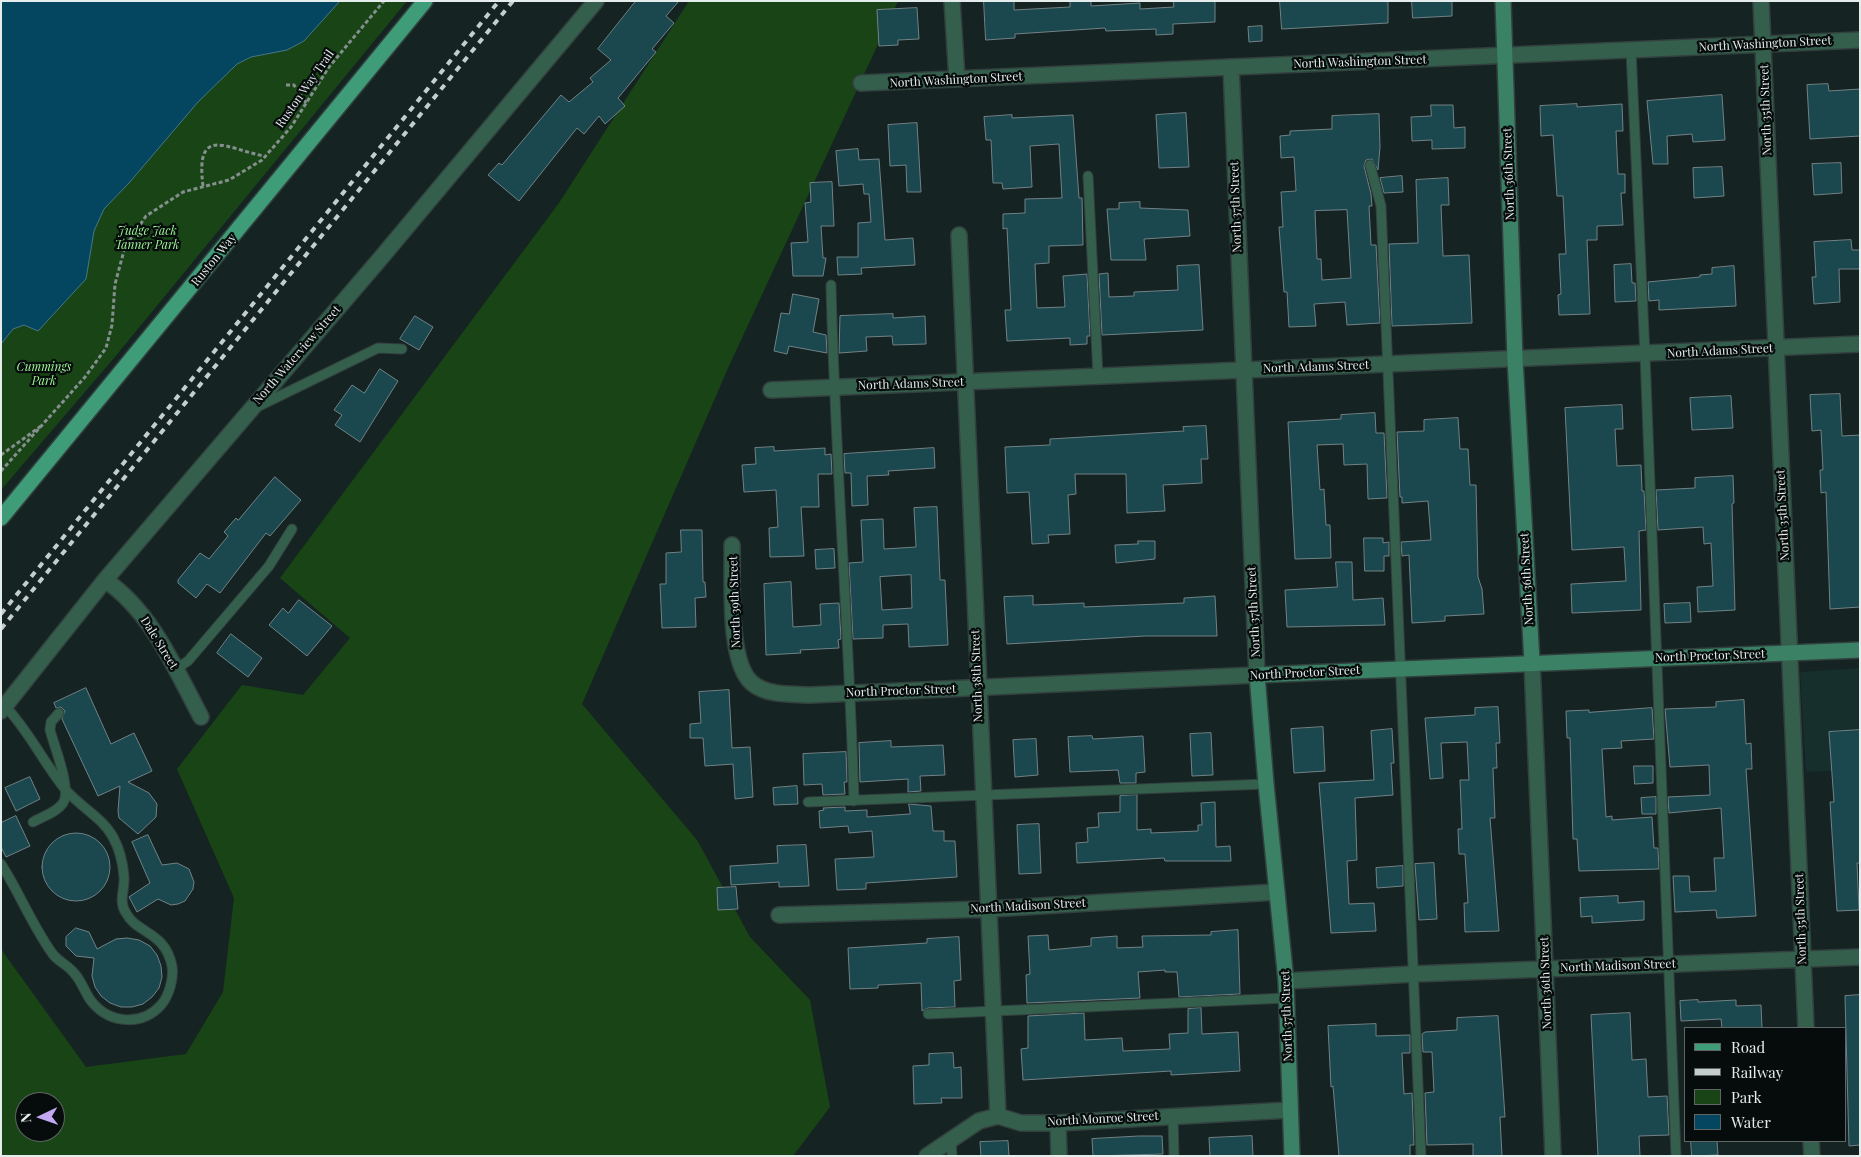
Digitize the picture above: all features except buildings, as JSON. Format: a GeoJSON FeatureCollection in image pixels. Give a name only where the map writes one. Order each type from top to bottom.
{"type":"FeatureCollection","features":[{"type":"Feature","properties":{"kind":"main road","name":"Ruston Way"},"geometry":{"type":"LineString","coordinates":[[1,518],[425,1]]}},
{"type":"Feature","properties":{"kind":"street","name":"North Waterview Street"},"geometry":{"type":"LineString","coordinates":[[3,706],[105,580],[380,259],[596,1]]}},
{"type":"Feature","properties":{"kind":"street"},"geometry":{"type":"LineString","coordinates":[[952,1],[957,79]]}},
{"type":"Feature","properties":{"kind":"street","name":"North 36th Street"},"geometry":{"type":"LineString","coordinates":[[1502,1],[1506,55],[1515,359],[1532,662],[1553,1156]]}},
{"type":"Feature","properties":{"kind":"street","name":"North 35th Street"},"geometry":{"type":"LineString","coordinates":[[1760,1],[1806,1027]]}},
{"type":"Feature","properties":{"kind":"street","name":"North Washington Street"},"geometry":{"type":"LineString","coordinates":[[861,83],[1860,40]]}},
{"type":"Feature","properties":{"kind":"street","name":"North 37th Street"},"geometry":{"type":"LineString","coordinates":[[1231,67],[1257,675],[1286,981],[1292,1156]]}},
{"type":"Feature","properties":{"kind":"street","name":"North 38th Street"},"geometry":{"type":"LineString","coordinates":[[959,235],[982,796],[998,1116]]}},
{"type":"Feature","properties":{"kind":"street","name":"North Adams Street"},"geometry":{"type":"LineString","coordinates":[[772,390],[1645,355],[1860,344]]}},
{"type":"Feature","properties":{"kind":"street","name":"North 39th Street"},"geometry":{"type":"LineString","coordinates":[[732,545],[736,648],[739,666],[753,684]]}},
{"type":"Feature","properties":{"kind":"street","name":"Dale Street"},"geometry":{"type":"LineString","coordinates":[[105,580],[133,602],[176,669],[201,717]]}},
{"type":"Feature","properties":{"kind":"street","name":"North Proctor Street"},"geometry":{"type":"LineString","coordinates":[[753,684],[781,693],[811,695],[1532,662],[1860,650]]}},
{"type":"Feature","properties":{"kind":"street","name":"North Madison Street"},"geometry":{"type":"LineString","coordinates":[[780,915],[989,909],[1277,892]]}},
{"type":"Feature","properties":{"kind":"street","name":"North Madison Street"},"geometry":{"type":"LineString","coordinates":[[1286,981],[1413,974],[1860,957]]}},
{"type":"Feature","properties":{"kind":"street","name":"North Monroe Street"},"geometry":{"type":"LineString","coordinates":[[998,1116],[1021,1122],[1058,1123],[1172,1115],[1290,1110]]}},
{"type":"Feature","properties":{"kind":"street"},"geometry":{"type":"LineString","coordinates":[[927,1156],[979,1121],[998,1116]]}},
{"type":"Feature","properties":{"kind":"street"},"geometry":{"type":"LineString","coordinates":[[1058,1123],[1060,1156]]}},
{"type":"Feature","properties":{"kind":"street"},"geometry":{"type":"LineString","coordinates":[[1811,1142],[1812,1156]]}},
{"type":"Feature","properties":{"kind":"lane"},"geometry":{"type":"LineString","coordinates":[[1631,50],[1645,355],[1676,1156]]}},
{"type":"Feature","properties":{"kind":"lane"},"geometry":{"type":"LineString","coordinates":[[1370,165],[1381,206],[1421,1156]]}},
{"type":"Feature","properties":{"kind":"lane"},"geometry":{"type":"LineString","coordinates":[[1088,176],[1098,376]]}},
{"type":"Feature","properties":{"kind":"lane"},"geometry":{"type":"LineString","coordinates":[[831,285],[833,388],[851,693],[854,801]]}},
{"type":"Feature","properties":{"kind":"lane"},"geometry":{"type":"LineString","coordinates":[[248,412],[378,348],[402,349]]}},
{"type":"Feature","properties":{"kind":"lane"},"geometry":{"type":"LineString","coordinates":[[176,669],[188,661],[270,566],[292,529]]}},
{"type":"Feature","properties":{"kind":"lane"},"geometry":{"type":"LineString","coordinates":[[1,864],[53,954],[75,973],[91,1002],[101,1011],[117,1019],[146,1018],[165,1000],[170,984],[172,967],[168,952],[158,940],[127,916],[122,907],[124,876],[113,837],[101,821],[66,790],[18,719],[3,706]]}},
{"type":"Feature","properties":{"kind":"lane"},"geometry":{"type":"LineString","coordinates":[[33,822],[60,806],[66,790],[50,730],[51,722],[59,713]]}},
{"type":"Feature","properties":{"kind":"lane"},"geometry":{"type":"LineString","coordinates":[[808,802],[1266,784]]}},
{"type":"Feature","properties":{"kind":"lane"},"geometry":{"type":"LineString","coordinates":[[928,1014],[1287,998]]}},
{"type":"Feature","properties":{"kind":"lane"},"geometry":{"type":"LineString","coordinates":[[1172,1115],[1174,1156]]}},
{"type":"Feature","properties":{"kind":"lane"},"geometry":{"type":"LineString","coordinates":[[951,1139],[952,1156]]}},
{"type":"Feature","properties":{"kind":"path","name":"Ruston Way Trail"},"geometry":{"type":"LineString","coordinates":[[1,471],[85,377],[106,348],[112,325],[115,284],[125,247],[146,216],[183,192],[229,180],[265,156],[290,127],[329,67],[384,1]]}},
{"type":"Feature","properties":{"kind":"path"},"geometry":{"type":"LineString","coordinates":[[286,85],[294,85],[306,103]]}},
{"type":"Feature","properties":{"kind":"path"},"geometry":{"type":"LineString","coordinates":[[203,186],[201,159],[204,153],[216,144],[224,144],[246,153],[265,156]]}},
{"type":"Feature","properties":{"kind":"path","name":"Ruston Way Trail"},"geometry":{"type":"LineString","coordinates":[[1,455],[47,421]]}},
{"type":"Feature","properties":{"kind":"shaded area"},"geometry":{"type":"Polygon","coordinates":[[[1860,668],[1860,769],[1806,772],[1800,672],[1860,668]]]}},
{"type":"Feature","properties":{"kind":"green space","name":"Judge Jack Tanner Park"},"geometry":{"type":"Polygon","coordinates":[[[340,1],[407,1],[114,358],[1,490],[1,344],[13,329],[24,325],[38,331],[86,279],[94,231],[104,209],[129,183],[198,102],[237,64],[251,57],[268,54],[304,41],[340,1]]]}},
{"type":"Feature","properties":{"kind":"green space"},"geometry":{"type":"Polygon","coordinates":[[[689,1],[898,1],[729,366],[582,704],[697,840],[750,937],[810,1000],[830,1107],[793,1156],[1,1156],[1,945],[3,952],[86,1067],[186,1054],[223,992],[234,898],[177,769],[242,685],[303,695],[350,638],[280,578],[559,203],[689,1]]]}},
{"type":"Feature","properties":{"kind":"water"},"geometry":{"type":"Polygon","coordinates":[[[1,1],[340,1],[304,41],[287,50],[251,57],[237,64],[198,102],[129,183],[104,209],[94,231],[86,279],[38,331],[24,325],[13,329],[1,344],[1,1]]]}},
{"type":"Feature","properties":{"kind":"railway"},"geometry":{"type":"LineString","coordinates":[[1,614],[499,1]]}},
{"type":"Feature","properties":{"kind":"railway"},"geometry":{"type":"LineString","coordinates":[[1,629],[513,1]]}},
{"type":"Feature","properties":{"kind":"park label","name":"Cummings Park"},"geometry":{"type":"Point","coordinates":[44,374]}}]}
